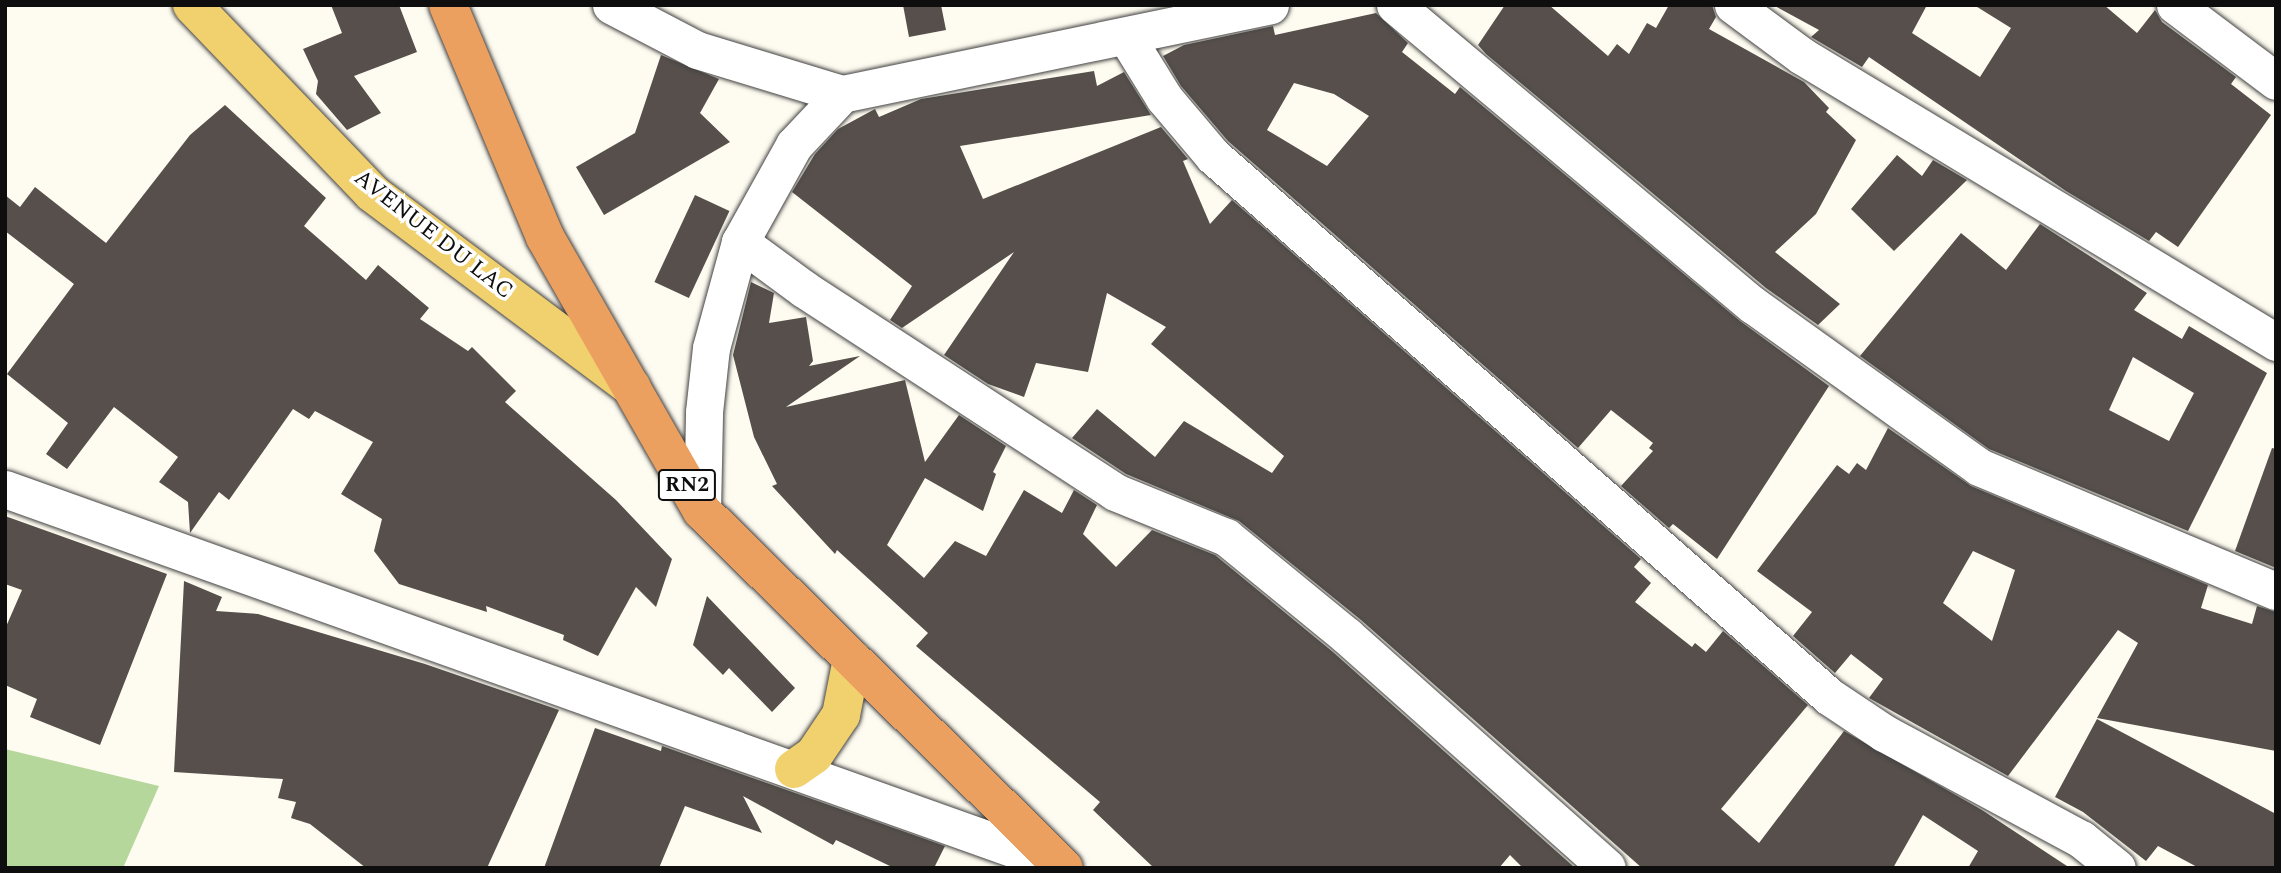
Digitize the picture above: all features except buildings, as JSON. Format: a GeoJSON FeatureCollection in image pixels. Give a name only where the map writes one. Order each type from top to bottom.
{"type":"FeatureCollection","features":[{"type":"Feature","properties":{"kind":"highway","name":"RN2"},"geometry":{"type":"LineString","coordinates":[[447,5],[545,237],[702,511],[1063,867]]}},
{"type":"Feature","properties":{"kind":"main road","name":"AVENUE DU LAC"},"geometry":{"type":"LineString","coordinates":[[192,5],[372,192],[631,387]]}},
{"type":"Feature","properties":{"kind":"main road"},"geometry":{"type":"LineString","coordinates":[[794,769],[814,755],[841,715],[852,659]]}},
{"type":"Feature","properties":{"kind":"street"},"geometry":{"type":"LineString","coordinates":[[611,5],[696,50],[842,94],[1127,38],[1270,5]]}},
{"type":"Feature","properties":{"kind":"street"},"geometry":{"type":"LineString","coordinates":[[1395,5],[1753,305],[1979,467],[2276,591]]}},
{"type":"Feature","properties":{"kind":"street"},"geometry":{"type":"LineString","coordinates":[[1733,5],[1802,56],[2276,342]]}},
{"type":"Feature","properties":{"kind":"street"},"geometry":{"type":"LineString","coordinates":[[2175,5],[2276,81]]}},
{"type":"Feature","properties":{"kind":"street"},"geometry":{"type":"LineString","coordinates":[[1127,38],[1164,98],[1213,156],[1830,697],[1884,733],[2081,839],[2117,868]]}},
{"type":"Feature","properties":{"kind":"street"},"geometry":{"type":"LineString","coordinates":[[702,511],[704,412],[711,348],[740,242],[794,145],[842,94]]}},
{"type":"Feature","properties":{"kind":"street"},"geometry":{"type":"LineString","coordinates":[[740,242],[804,289],[1115,492],[1226,537],[1347,636],[1607,868]]}},
{"type":"Feature","properties":{"kind":"street"},"geometry":{"type":"LineString","coordinates":[[5,489],[1063,867]]}},
{"type":"Feature","properties":{"kind":"green space"},"geometry":{"type":"Polygon","coordinates":[[[5,749],[159,786],[123,868],[5,868],[5,749]]]}}]}
